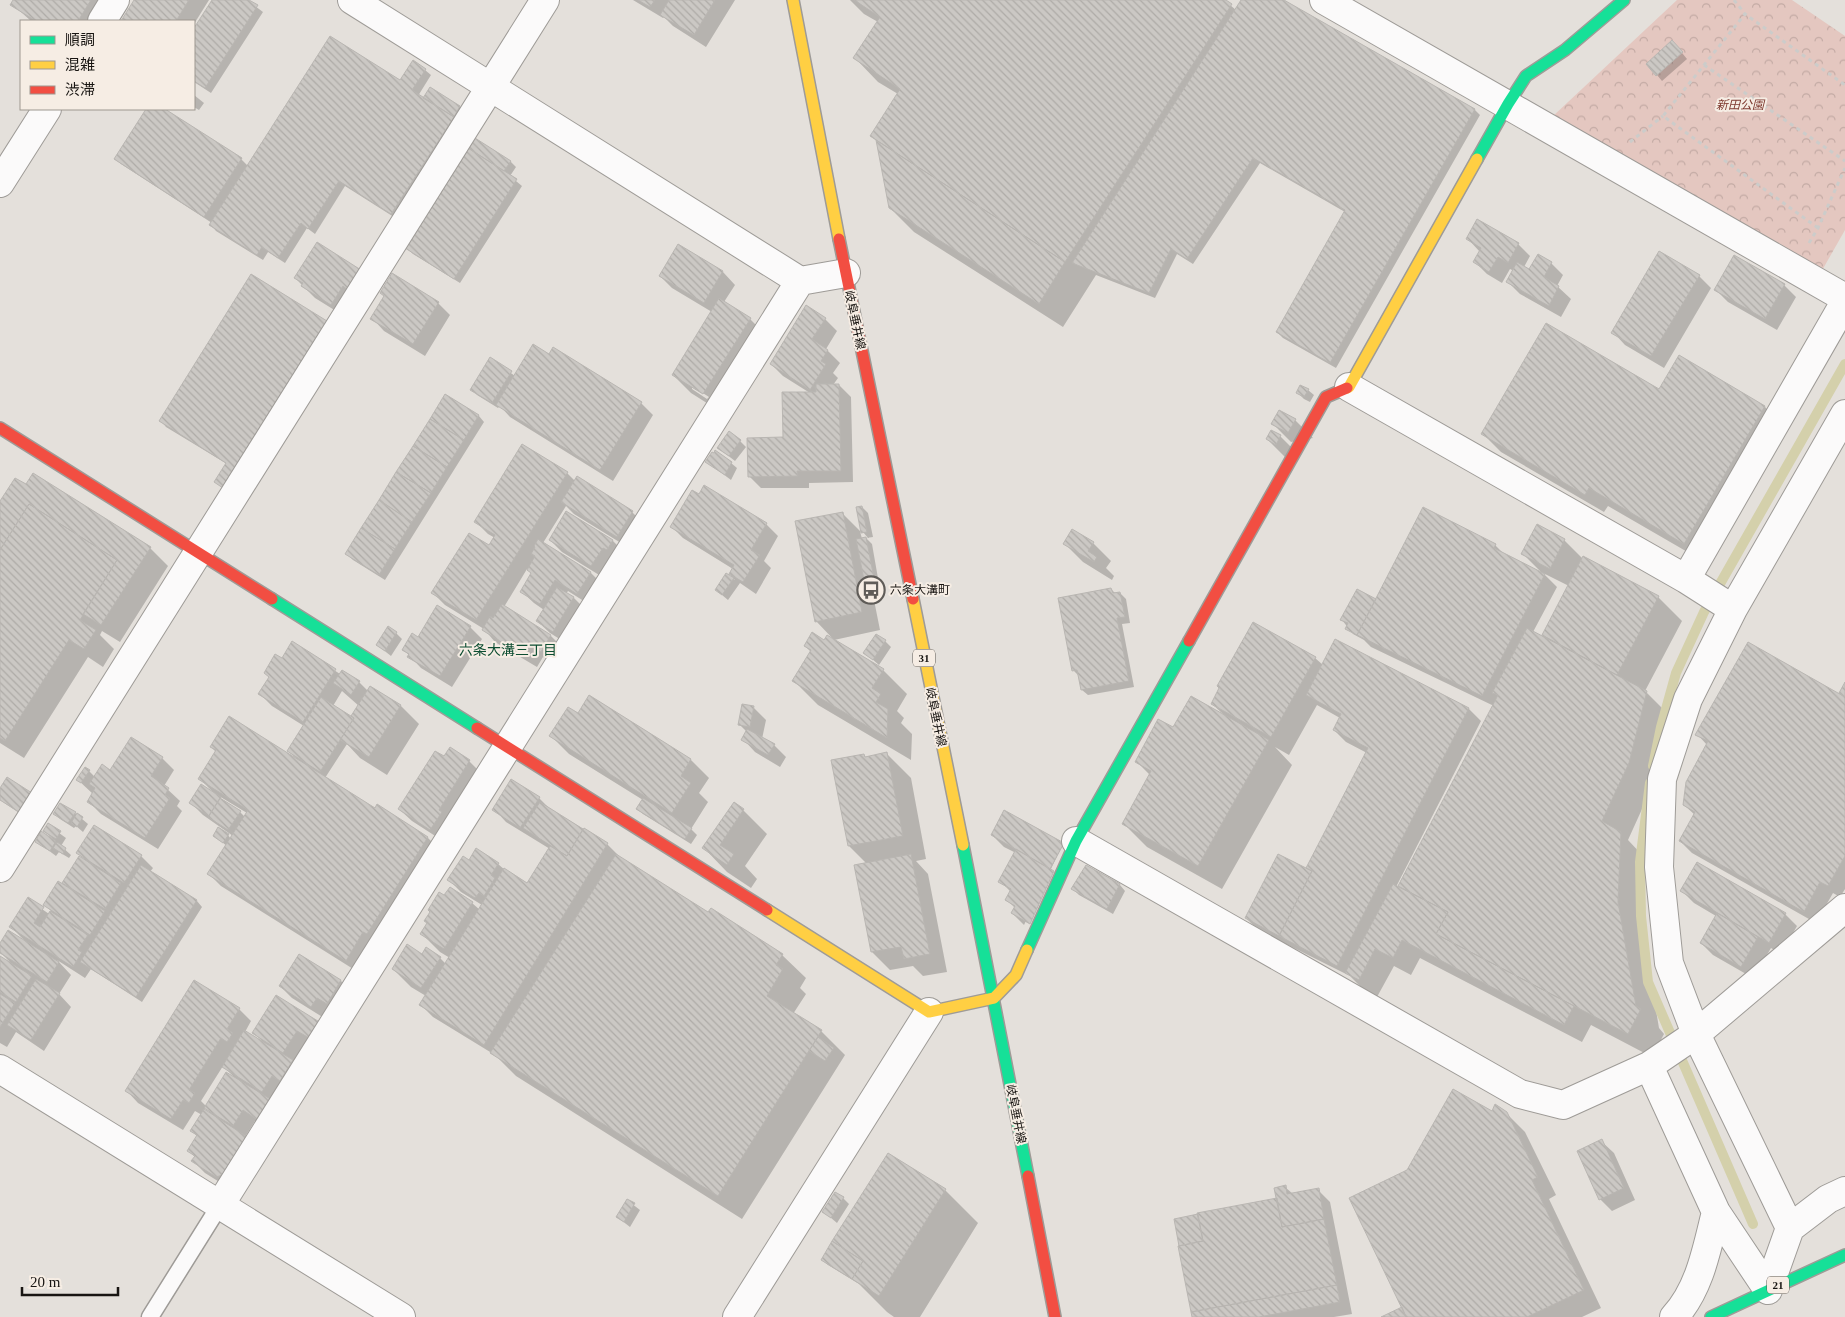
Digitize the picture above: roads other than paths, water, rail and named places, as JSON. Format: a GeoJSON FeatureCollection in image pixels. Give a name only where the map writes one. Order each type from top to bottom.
{"type":"FeatureCollection","features":[{"type":"Feature","properties":{"kind":"main road","name":"岐阜垂井線"},"geometry":{"type":"LineString","coordinates":[[793,0],[846,272],[994,998],[1055,1317]]}},
{"type":"Feature","properties":{"kind":"main road"},"geometry":{"type":"LineString","coordinates":[[0,428],[928,1012],[994,998],[1016,975],[1076,842],[1326,397],[1349,387],[1508,104],[1526,76],[1565,50],[1624,0]]}},
{"type":"Feature","properties":{"kind":"main road","name":"21"},"geometry":{"type":"LineString","coordinates":[[1711,1317],[1845,1255]]}},
{"type":"Feature","properties":{"kind":"street"},"geometry":{"type":"LineString","coordinates":[[103,20],[115,0]]}},
{"type":"Feature","properties":{"kind":"street"},"geometry":{"type":"LineString","coordinates":[[352,0],[800,281],[846,272]]}},
{"type":"Feature","properties":{"kind":"street"},"geometry":{"type":"LineString","coordinates":[[0,868],[545,0]]}},
{"type":"Feature","properties":{"kind":"street"},"geometry":{"type":"LineString","coordinates":[[1324,0],[1845,298]]}},
{"type":"Feature","properties":{"kind":"street"},"geometry":{"type":"LineString","coordinates":[[0,183],[46,110]]}},
{"type":"Feature","properties":{"kind":"street"},"geometry":{"type":"LineString","coordinates":[[220,1205],[800,281]]}},
{"type":"Feature","properties":{"kind":"street"},"geometry":{"type":"LineString","coordinates":[[1686,579],[1845,302]]}},
{"type":"Feature","properties":{"kind":"street"},"geometry":{"type":"LineString","coordinates":[[1349,387],[1686,579],[1734,609]]}},
{"type":"Feature","properties":{"kind":"street"},"geometry":{"type":"LineString","coordinates":[[1790,1228],[1696,1034],[1669,963],[1659,867],[1662,779],[1688,699],[1734,609],[1845,414]]}},
{"type":"Feature","properties":{"kind":"street"},"geometry":{"type":"LineString","coordinates":[[1076,842],[1520,1094],[1563,1105],[1649,1066],[1696,1034],[1845,908]]}},
{"type":"Feature","properties":{"kind":"street"},"geometry":{"type":"LineString","coordinates":[[737,1317],[928,1012]]}},
{"type":"Feature","properties":{"kind":"street"},"geometry":{"type":"LineString","coordinates":[[1649,1066],[1716,1212],[1768,1290]]}},
{"type":"Feature","properties":{"kind":"street"},"geometry":{"type":"LineString","coordinates":[[0,1069],[401,1317]]}},
{"type":"Feature","properties":{"kind":"street"},"geometry":{"type":"LineString","coordinates":[[1768,1290],[1790,1228],[1828,1199],[1845,1191]]}},
{"type":"Feature","properties":{"kind":"street"},"geometry":{"type":"LineString","coordinates":[[1674,1317],[1682,1309],[1703,1267],[1716,1212]]}},
{"type":"Feature","properties":{"kind":"lane"},"geometry":{"type":"LineString","coordinates":[[150,1317],[220,1205]]}},
{"type":"Feature","properties":{"kind":"waterway"},"geometry":{"type":"LineString","coordinates":[[1653,766],[1661,727],[1676,673],[1704,612],[1845,364]]}},
{"type":"Feature","properties":{"kind":"waterway"},"geometry":{"type":"LineString","coordinates":[[1650,783],[1640,862],[1641,916],[1648,982],[1753,1224]]}},
{"type":"Feature","properties":{"kind":"place","name":"六条大溝町"},"geometry":{"type":"Point","coordinates":[871,590]}},
{"type":"Feature","properties":{"kind":"district","name":"六条大溝三丁目"},"geometry":{"type":"Point","coordinates":[508,650]}},
{"type":"Feature","properties":{"kind":"park label","name":"新田公園"},"geometry":{"type":"Point","coordinates":[1740,105]}}]}
